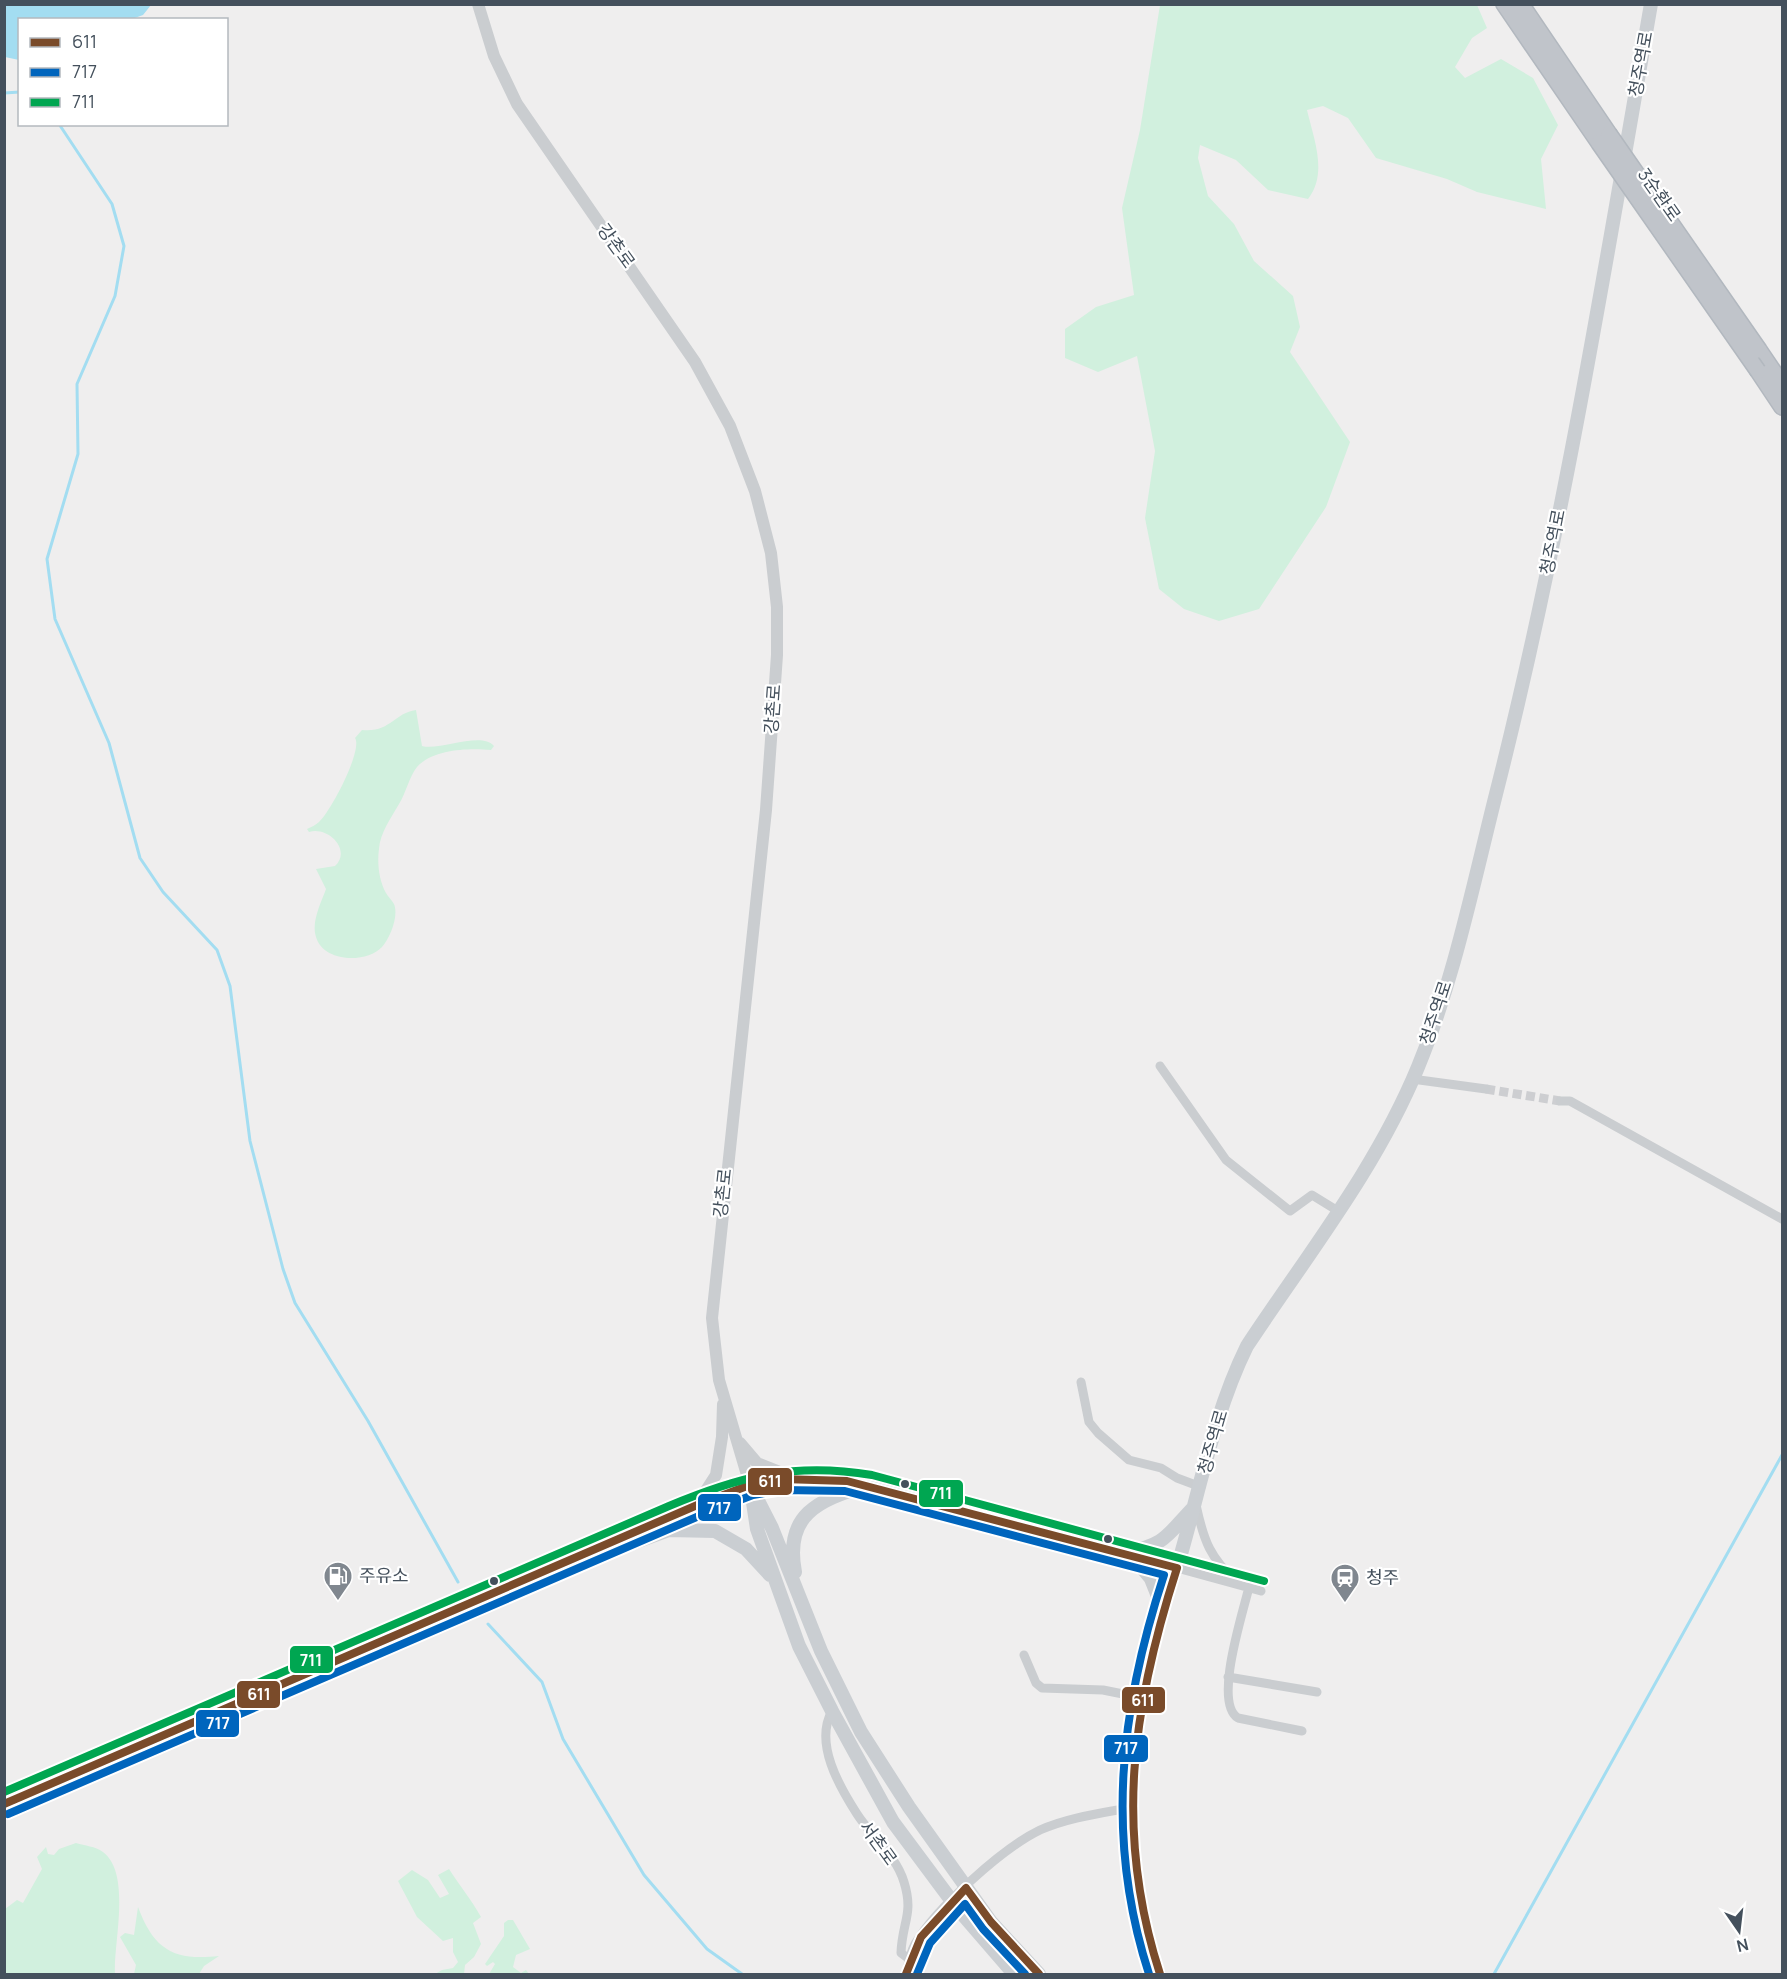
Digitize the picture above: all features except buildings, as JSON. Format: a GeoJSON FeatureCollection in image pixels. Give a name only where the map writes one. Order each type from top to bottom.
{"type":"FeatureCollection","features":[{"type":"Feature","properties":{"kind":"highway","name":"3순환로"},"geometry":{"type":"LineString","coordinates":[[1504,4],[1782,384]]}},
{"type":"Feature","properties":{"kind":"highway","name":"3순환로"},"geometry":{"type":"LineString","coordinates":[[1521,4],[1604,139],[1782,406]]}},
{"type":"Feature","properties":{"kind":"main road","name":"청주역로"},"geometry":{"type":"LineString","coordinates":[[1177,1568],[1220,1418],[1242,1356],[1371,1162],[1412,1079],[1435,1021],[1532,652],[1651,4]]}},
{"type":"Feature","properties":{"kind":"main road"},"geometry":{"type":"LineString","coordinates":[[4,1804],[599,1547],[750,1485],[796,1479],[826,1479],[868,1485],[1177,1568]]}},
{"type":"Feature","properties":{"kind":"main road"},"geometry":{"type":"LineString","coordinates":[[750,1485],[757,1529],[800,1646],[832,1711],[893,1822],[952,1901],[1014,1974]]}},
{"type":"Feature","properties":{"kind":"main road"},"geometry":{"type":"LineString","coordinates":[[750,1485],[772,1528],[801,1604],[861,1732],[991,1922],[1039,1974]]}},
{"type":"Feature","properties":{"kind":"main road"},"geometry":{"type":"LineString","coordinates":[[801,1604],[792,1556],[797,1530],[807,1513],[821,1501],[868,1485]]}},
{"type":"Feature","properties":{"kind":"main road"},"geometry":{"type":"LineString","coordinates":[[1126,1554],[1150,1548],[1162,1542],[1196,1504]]}},
{"type":"Feature","properties":{"kind":"main road"},"geometry":{"type":"LineString","coordinates":[[599,1547],[625,1546],[669,1530],[715,1531],[746,1549],[776,1581]]}},
{"type":"Feature","properties":{"kind":"street","name":"강촌로"},"geometry":{"type":"LineString","coordinates":[[478,4],[495,56],[517,104],[696,362],[730,426],[755,491],[771,553],[777,607],[777,655],[766,810],[713,1287],[714,1352],[723,1394],[750,1485]]}},
{"type":"Feature","properties":{"kind":"street"},"geometry":{"type":"LineString","coordinates":[[1160,1066],[1226,1160],[1290,1210],[1312,1195],[1338,1211]]}},
{"type":"Feature","properties":{"kind":"street"},"geometry":{"type":"LineString","coordinates":[[1412,1079],[1486,1089]]}},
{"type":"Feature","properties":{"kind":"street"},"geometry":{"type":"LineString","coordinates":[[1560,1101],[1570,1101],[1782,1219]]}},
{"type":"Feature","properties":{"kind":"street"},"geometry":{"type":"LineString","coordinates":[[1081,1382],[1089,1422],[1098,1433],[1129,1460],[1161,1468],[1177,1478],[1201,1487]]}},
{"type":"Feature","properties":{"kind":"street"},"geometry":{"type":"LineString","coordinates":[[696,1506],[716,1476],[722,1437],[723,1394]]}},
{"type":"Feature","properties":{"kind":"street"},"geometry":{"type":"LineString","coordinates":[[736,1437],[757,1462],[796,1479]]}},
{"type":"Feature","properties":{"kind":"street"},"geometry":{"type":"LineString","coordinates":[[1196,1504],[1206,1547],[1218,1564],[1237,1583]]}},
{"type":"Feature","properties":{"kind":"street"},"geometry":{"type":"LineString","coordinates":[[1126,1554],[1150,1580],[1162,1609]]}},
{"type":"Feature","properties":{"kind":"street"},"geometry":{"type":"LineString","coordinates":[[1177,1568],[1261,1591]]}},
{"type":"Feature","properties":{"kind":"street","name":"청주역로"},"geometry":{"type":"LineString","coordinates":[[1160,1974],[1142,1917],[1134,1807],[1137,1733],[1162,1609],[1177,1568]]}},
{"type":"Feature","properties":{"kind":"street"},"geometry":{"type":"LineString","coordinates":[[1249,1587],[1228,1677],[1227,1700],[1231,1714],[1238,1719],[1302,1731]]}},
{"type":"Feature","properties":{"kind":"street"},"geometry":{"type":"LineString","coordinates":[[1024,1655],[1036,1683],[1042,1688],[1103,1690],[1143,1698]]}},
{"type":"Feature","properties":{"kind":"street"},"geometry":{"type":"LineString","coordinates":[[1228,1677],[1317,1692]]}},
{"type":"Feature","properties":{"kind":"street","name":"서촌로"},"geometry":{"type":"LineString","coordinates":[[832,1711],[826,1721],[824,1735],[834,1772],[857,1814],[881,1844],[903,1878],[910,1906],[901,1936],[901,1953],[909,1959],[906,1974]]}},
{"type":"Feature","properties":{"kind":"street"},"geometry":{"type":"LineString","coordinates":[[909,1959],[914,1945],[952,1901],[1013,1845],[1041,1830],[1078,1818],[1134,1807]]}},
{"type":"Feature","properties":{"kind":"green space"},"geometry":{"type":"Polygon","coordinates":[[[1160,5],[1477,5],[1487,28],[1472,38],[1455,67],[1465,78],[1501,59],[1533,78],[1558,125],[1541,159],[1546,209],[1477,192],[1447,179],[1376,158],[1348,118],[1323,106],[1307,110],[1318,156],[1317,178],[1308,199],[1268,190],[1236,160],[1200,145],[1198,158],[1208,196],[1234,224],[1254,261],[1293,296],[1300,327],[1290,352],[1350,442],[1326,507],[1259,609],[1219,621],[1184,609],[1159,589],[1145,518],[1155,451],[1137,356],[1098,372],[1065,358],[1065,329],[1096,307],[1134,295],[1122,208],[1140,130],[1160,5]]]}},
{"type":"Feature","properties":{"kind":"green space"},"geometry":{"type":"Polygon","coordinates":[[[416,710],[422,746],[430,747],[480,740],[494,746],[491,750],[472,749],[442,753],[432,756],[417,767],[386,826],[380,843],[378,860],[380,877],[395,909],[395,921],[391,933],[382,947],[366,956],[346,958],[336,956],[320,945],[316,937],[316,919],[326,889],[316,869],[335,866],[340,860],[341,853],[336,841],[330,836],[316,831],[309,832],[307,829],[319,822],[338,794],[354,755],[355,738],[362,730],[379,729],[402,715],[416,710]]]}},
{"type":"Feature","properties":{"kind":"green space"},"geometry":{"type":"Polygon","coordinates":[[[76,1843],[103,1852],[112,1862],[117,1876],[119,1910],[115,1974],[5,1974],[5,1909],[17,1900],[23,1903],[42,1869],[37,1857],[46,1847],[48,1854],[54,1855],[59,1849],[76,1843]]]}},
{"type":"Feature","properties":{"kind":"green space"},"geometry":{"type":"Polygon","coordinates":[[[449,1869],[481,1917],[473,1923],[481,1944],[474,1957],[465,1965],[464,1974],[435,1974],[453,1968],[458,1962],[453,1952],[453,1938],[443,1941],[417,1917],[398,1881],[412,1870],[428,1880],[440,1898],[449,1894],[438,1875],[449,1869]]]}},
{"type":"Feature","properties":{"kind":"green space"},"geometry":{"type":"Polygon","coordinates":[[[138,1907],[151,1934],[168,1949],[190,1957],[219,1956],[204,1966],[199,1974],[134,1974],[136,1965],[120,1937],[125,1933],[134,1935],[138,1907]]]}},
{"type":"Feature","properties":{"kind":"green space"},"geometry":{"type":"Polygon","coordinates":[[[513,1920],[530,1949],[516,1955],[513,1967],[521,1973],[526,1970],[529,1974],[489,1974],[495,1964],[493,1962],[487,1966],[485,1964],[504,1936],[504,1923],[513,1920]]]}},
{"type":"Feature","properties":{"kind":"water"},"geometry":{"type":"Polygon","coordinates":[[[5,4],[151,5],[143,15],[135,18],[18,18],[18,60],[5,57],[5,4]]]}},
{"type":"Feature","properties":{"kind":"waterway"},"geometry":{"type":"LineString","coordinates":[[4,93],[18,92]]}},
{"type":"Feature","properties":{"kind":"waterway"},"geometry":{"type":"LineString","coordinates":[[60,126],[112,204],[124,246],[115,296],[77,384],[78,454],[47,559],[55,619],[109,743],[140,858],[163,892],[217,950],[230,986],[250,1141],[283,1269],[295,1303],[368,1421],[458,1582]]}},
{"type":"Feature","properties":{"kind":"waterway"},"geometry":{"type":"LineString","coordinates":[[1494,1974],[1782,1455]]}},
{"type":"Feature","properties":{"kind":"waterway"},"geometry":{"type":"LineString","coordinates":[[488,1624],[542,1682],[563,1739],[644,1875],[707,1949],[742,1974]]}},
{"type":"Feature","properties":{"kind":"tunnel"},"geometry":{"type":"LineString","coordinates":[[1486,1089],[1560,1101]]}},
{"type":"Feature","properties":{"kind":"transit line","name":"711"},"geometry":{"type":"LineString","coordinates":[[4,1792],[669,1506],[720,1487],[768,1474],[818,1470],[872,1475],[1264,1581]]}},
{"type":"Feature","properties":{"kind":"transit line","name":"611"},"geometry":{"type":"LineString","coordinates":[[4,1804],[702,1503],[750,1485],[782,1479],[847,1481],[1177,1568],[1149,1671],[1134,1770],[1133,1820],[1137,1870],[1146,1922],[1160,1974]]}},
{"type":"Feature","properties":{"kind":"transit line","name":"717"},"geometry":{"type":"LineString","coordinates":[[8,1814],[706,1513],[753,1495],[783,1490],[845,1491],[1164,1575],[1137,1675],[1128,1725],[1124,1774],[1123,1824],[1127,1874],[1135,1924],[1149,1974]]}},
{"type":"Feature","properties":{"kind":"transit line","name":"611"},"geometry":{"type":"LineString","coordinates":[[906,1974],[921,1937],[966,1888],[991,1922],[1039,1974]]}},
{"type":"Feature","properties":{"kind":"transit line","name":"717"},"geometry":{"type":"LineString","coordinates":[[917,1974],[930,1943],[965,1904],[983,1929],[1025,1974]]}},
{"type":"Feature","properties":{"kind":"place","name":"주유소"},"geometry":{"type":"Point","coordinates":[338,1602]}},
{"type":"Feature","properties":{"kind":"place","name":"청주"},"geometry":{"type":"Point","coordinates":[1345,1604]}}]}
